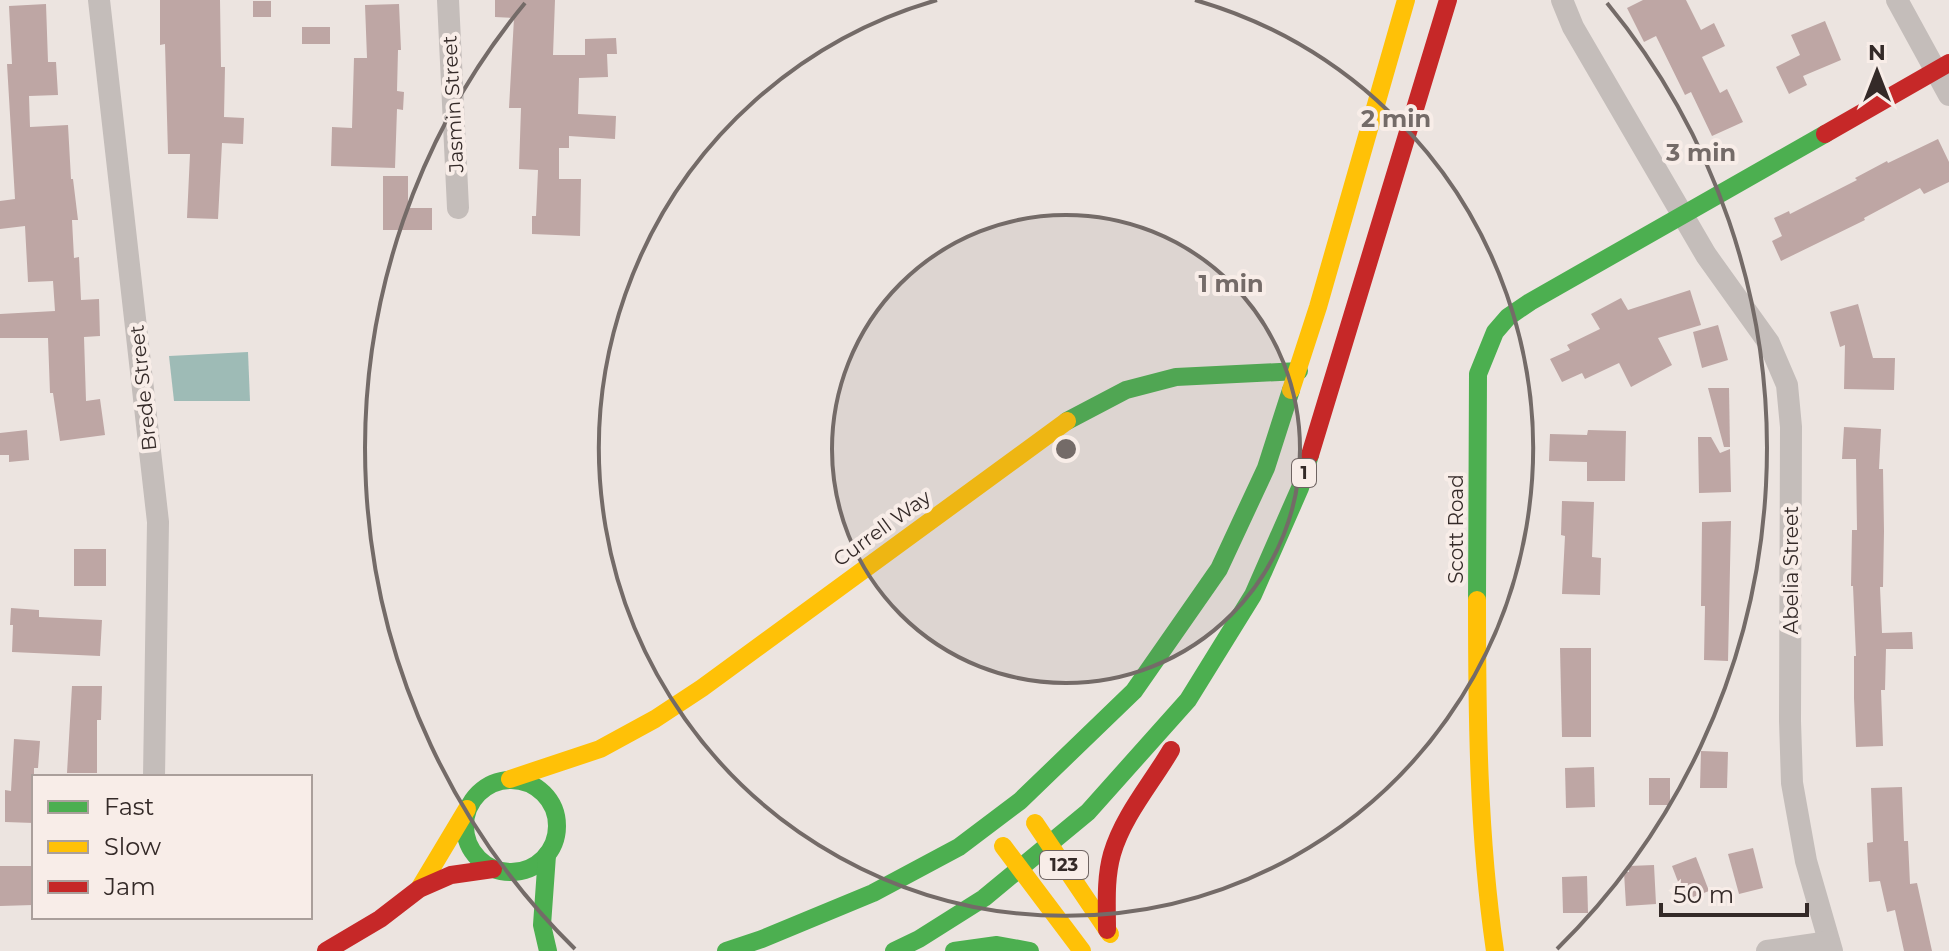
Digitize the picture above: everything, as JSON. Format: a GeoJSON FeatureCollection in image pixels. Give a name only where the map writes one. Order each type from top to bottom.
{"type":"FeatureCollection","features":[{"type":"Feature","properties":{"kind":"main road","name":"1"},"geometry":{"type":"LineString","coordinates":[[726,951],[873,893],[959,847],[1020,801],[1134,691],[1219,569],[1266,468],[1299,371],[1406,0]]}},
{"type":"Feature","properties":{"kind":"main road","name":"1"},"geometry":{"type":"LineString","coordinates":[[894,951],[984,898],[1088,812],[1188,700],[1253,595],[1300,488],[1448,0]]}},
{"type":"Feature","properties":{"kind":"main road","name":"Scott Road"},"geometry":{"type":"LineString","coordinates":[[1495,951],[1489,911],[1477,747],[1478,374],[1487,339],[1511,315],[1942,67]]}},
{"type":"Feature","properties":{"kind":"main road","name":"Currell Way"},"geometry":{"type":"LineString","coordinates":[[510,779],[600,749],[655,719],[702,688],[1062,423],[1113,396],[1176,377],[1299,371]]}},
{"type":"Feature","properties":{"kind":"main road"},"geometry":{"type":"LineString","coordinates":[[1107,930],[1108,871],[1113,851],[1129,813],[1182,732],[1188,700]]}},
{"type":"Feature","properties":{"kind":"main road"},"geometry":{"type":"LineString","coordinates":[[419,889],[468,807],[485,787],[510,779],[536,787],[553,806],[558,831],[547,855],[542,925],[548,951]]}},
{"type":"Feature","properties":{"kind":"main road","name":"123"},"geometry":{"type":"LineString","coordinates":[[1020,801],[1123,951]]}},
{"type":"Feature","properties":{"kind":"main road"},"geometry":{"type":"LineString","coordinates":[[468,807],[465,833],[469,845],[478,859],[496,870],[514,889]]}},
{"type":"Feature","properties":{"kind":"main road","name":"123"},"geometry":{"type":"LineString","coordinates":[[988,826],[1082,951]]}},
{"type":"Feature","properties":{"kind":"main road"},"geometry":{"type":"LineString","coordinates":[[326,951],[380,919],[419,889],[451,875],[526,870],[547,855]]}},
{"type":"Feature","properties":{"kind":"main road"},"geometry":{"type":"LineString","coordinates":[[528,907],[542,925]]}},
{"type":"Feature","properties":{"kind":"main road"},"geometry":{"type":"LineString","coordinates":[[954,951],[997,945],[1030,951]]}},
{"type":"Feature","properties":{"kind":"street","name":"Brede Street"},"geometry":{"type":"LineString","coordinates":[[99,0],[158,522],[154,775]]}},
{"type":"Feature","properties":{"kind":"street","name":"Jasmin Street"},"geometry":{"type":"LineString","coordinates":[[448,0],[458,208]]}},
{"type":"Feature","properties":{"kind":"street","name":"Abelia Street"},"geometry":{"type":"LineString","coordinates":[[1562,0],[1573,27],[1706,255],[1769,343],[1787,385],[1791,427],[1792,783],[1806,861],[1830,947]]}},
{"type":"Feature","properties":{"kind":"street"},"geometry":{"type":"LineString","coordinates":[[1897,0],[1942,67],[1949,95]]}},
{"type":"Feature","properties":{"kind":"street"},"geometry":{"type":"LineString","coordinates":[[1767,951],[1830,947]]}},
{"type":"Feature","properties":{"kind":"water"},"geometry":{"type":"Polygon","coordinates":[[[248,352],[250,401],[174,401],[169,356],[248,352]]]}},
{"type":"Feature","properties":{"kind":"building"},"geometry":{"type":"Polygon","coordinates":[[[160,0],[220,0],[221,67],[225,67],[224,117],[244,118],[243,144],[222,143],[218,219],[187,218],[190,154],[168,154],[165,44],[160,45],[160,0]]]}},
{"type":"Feature","properties":{"kind":"building"},"geometry":{"type":"Polygon","coordinates":[[[495,0],[555,0],[553,55],[585,55],[585,39],[616,38],[617,54],[607,54],[608,77],[579,78],[578,114],[616,116],[615,139],[569,136],[569,148],[559,148],[559,179],[581,179],[580,236],[532,234],[538,170],[519,169],[521,108],[509,108],[514,18],[495,17],[495,0]]]}},
{"type":"Feature","properties":{"kind":"building"},"geometry":{"type":"Polygon","coordinates":[[[1643,0],[1686,0],[1701,30],[1714,23],[1725,46],[1702,57],[1720,93],[1727,89],[1743,122],[1712,136],[1691,92],[1685,95],[1656,36],[1644,42],[1627,8],[1643,0]]]}},
{"type":"Feature","properties":{"kind":"building"},"geometry":{"type":"Polygon","coordinates":[[[253,1],[271,1],[271,17],[253,17],[253,1]]]}},
{"type":"Feature","properties":{"kind":"building"},"geometry":{"type":"Polygon","coordinates":[[[46,4],[48,62],[56,62],[58,95],[29,96],[30,127],[68,125],[71,179],[78,220],[72,220],[74,258],[79,257],[81,300],[99,299],[100,336],[84,337],[86,401],[100,399],[105,435],[60,441],[53,393],[50,393],[48,338],[0,338],[0,314],[55,311],[53,281],[28,282],[25,226],[0,229],[0,201],[15,199],[7,64],[12,64],[9,6],[46,4]]]}},
{"type":"Feature","properties":{"kind":"building"},"geometry":{"type":"Polygon","coordinates":[[[399,4],[401,50],[398,50],[397,91],[404,92],[403,110],[397,109],[395,168],[331,166],[332,127],[352,128],[354,58],[367,58],[365,5],[399,4]]]}},
{"type":"Feature","properties":{"kind":"building"},"geometry":{"type":"Polygon","coordinates":[[[1825,21],[1841,60],[1803,76],[1807,85],[1789,94],[1776,67],[1800,55],[1791,35],[1825,21]]]}},
{"type":"Feature","properties":{"kind":"building"},"geometry":{"type":"Polygon","coordinates":[[[302,27],[330,27],[330,44],[302,44],[302,27]]]}},
{"type":"Feature","properties":{"kind":"building"},"geometry":{"type":"Polygon","coordinates":[[[1938,139],[1949,162],[1949,182],[1924,194],[1920,188],[1865,220],[1781,261],[1772,241],[1782,236],[1774,218],[1789,211],[1790,214],[1887,161],[1938,139]]]}},
{"type":"Feature","properties":{"kind":"building"},"geometry":{"type":"Polygon","coordinates":[[[383,176],[408,176],[408,208],[432,208],[432,230],[383,230],[383,176]]]}},
{"type":"Feature","properties":{"kind":"building"},"geometry":{"type":"Polygon","coordinates":[[[1690,290],[1701,325],[1658,338],[1672,365],[1631,387],[1619,363],[1585,379],[1582,373],[1562,382],[1550,359],[1570,350],[1567,345],[1600,329],[1591,314],[1621,298],[1628,310],[1690,290]]]}},
{"type":"Feature","properties":{"kind":"building"},"geometry":{"type":"Polygon","coordinates":[[[1858,304],[1873,358],[1895,358],[1894,390],[1844,389],[1845,345],[1840,347],[1830,312],[1858,304]]]}},
{"type":"Feature","properties":{"kind":"building"},"geometry":{"type":"Polygon","coordinates":[[[1718,325],[1728,360],[1702,368],[1693,332],[1718,325]]]}},
{"type":"Feature","properties":{"kind":"building"},"geometry":{"type":"Polygon","coordinates":[[[1708,388],[1729,388],[1730,447],[1724,447],[1708,388]]]}},
{"type":"Feature","properties":{"kind":"building"},"geometry":{"type":"Polygon","coordinates":[[[1844,427],[1881,429],[1879,469],[1883,469],[1884,531],[1883,587],[1880,587],[1882,633],[1912,632],[1913,649],[1886,649],[1885,690],[1881,690],[1883,746],[1856,747],[1856,656],[1851,586],[1852,530],[1857,530],[1856,459],[1842,459],[1844,427]]]}},
{"type":"Feature","properties":{"kind":"building"},"geometry":{"type":"Polygon","coordinates":[[[27,430],[29,460],[9,462],[9,455],[0,455],[0,433],[27,430]]]}},
{"type":"Feature","properties":{"kind":"building"},"geometry":{"type":"Polygon","coordinates":[[[1588,430],[1626,431],[1625,481],[1587,481],[1587,462],[1549,461],[1550,434],[1587,435],[1588,430]]]}},
{"type":"Feature","properties":{"kind":"building"},"geometry":{"type":"Polygon","coordinates":[[[1698,437],[1711,437],[1720,453],[1730,449],[1731,492],[1699,493],[1698,437]]]}},
{"type":"Feature","properties":{"kind":"building"},"geometry":{"type":"Polygon","coordinates":[[[1562,501],[1594,502],[1592,557],[1601,558],[1600,595],[1562,594],[1565,536],[1561,535],[1562,501]]]}},
{"type":"Feature","properties":{"kind":"building"},"geometry":{"type":"Polygon","coordinates":[[[1731,521],[1728,661],[1704,660],[1702,522],[1731,521]]]}},
{"type":"Feature","properties":{"kind":"building"},"geometry":{"type":"Polygon","coordinates":[[[74,549],[106,549],[106,586],[74,586],[74,549]]]}},
{"type":"Feature","properties":{"kind":"building"},"geometry":{"type":"Polygon","coordinates":[[[11,608],[39,610],[39,617],[102,620],[100,656],[12,652],[11,608]]]}},
{"type":"Feature","properties":{"kind":"building"},"geometry":{"type":"Polygon","coordinates":[[[1560,648],[1591,648],[1591,737],[1562,737],[1560,648]]]}},
{"type":"Feature","properties":{"kind":"building"},"geometry":{"type":"Polygon","coordinates":[[[72,686],[102,686],[101,720],[97,720],[97,773],[67,773],[72,686]]]}},
{"type":"Feature","properties":{"kind":"building"},"geometry":{"type":"Polygon","coordinates":[[[14,739],[40,741],[38,768],[34,768],[32,775],[32,823],[5,822],[5,790],[11,791],[14,739]]]}},
{"type":"Feature","properties":{"kind":"building"},"geometry":{"type":"Polygon","coordinates":[[[1701,751],[1728,752],[1727,788],[1700,788],[1701,751]]]}},
{"type":"Feature","properties":{"kind":"building"},"geometry":{"type":"Polygon","coordinates":[[[1594,767],[1595,807],[1566,808],[1565,768],[1594,767]]]}},
{"type":"Feature","properties":{"kind":"building"},"geometry":{"type":"Polygon","coordinates":[[[1649,778],[1670,778],[1670,805],[1649,805],[1649,778]]]}},
{"type":"Feature","properties":{"kind":"building"},"geometry":{"type":"Polygon","coordinates":[[[1902,787],[1904,841],[1908,841],[1910,884],[1917,883],[1932,951],[1904,951],[1895,910],[1887,912],[1880,881],[1869,882],[1867,843],[1873,842],[1871,788],[1902,787]]]}},
{"type":"Feature","properties":{"kind":"building"},"geometry":{"type":"Polygon","coordinates":[[[1753,848],[1763,888],[1739,894],[1728,854],[1753,848]]]}},
{"type":"Feature","properties":{"kind":"building"},"geometry":{"type":"Polygon","coordinates":[[[1696,857],[1709,891],[1685,900],[1672,866],[1696,857]]]}},
{"type":"Feature","properties":{"kind":"building"},"geometry":{"type":"Polygon","coordinates":[[[1654,865],[1656,904],[1626,906],[1624,872],[1629,872],[1629,866],[1654,865]]]}},
{"type":"Feature","properties":{"kind":"building"},"geometry":{"type":"Polygon","coordinates":[[[0,866],[32,866],[32,905],[0,906],[0,866]]]}},
{"type":"Feature","properties":{"kind":"building"},"geometry":{"type":"Polygon","coordinates":[[[1587,876],[1588,913],[1563,913],[1562,877],[1587,876]]]}},
{"type":"Feature","properties":{"kind":"traffic: fast"},"geometry":{"type":"LineString","coordinates":[[1477,600],[1478,374],[1495,332],[1508,317],[1530,302],[1825,134]]}},
{"type":"Feature","properties":{"kind":"traffic: fast"},"geometry":{"type":"LineString","coordinates":[[1067,421],[1126,390],[1176,377],[1299,371]]}},
{"type":"Feature","properties":{"kind":"traffic: fast"},"geometry":{"type":"LineString","coordinates":[[726,951],[873,893],[959,847],[1020,801],[1134,691],[1219,569],[1266,468],[1291,390]]}},
{"type":"Feature","properties":{"kind":"traffic: fast"},"geometry":{"type":"LineString","coordinates":[[894,951],[984,898],[1088,812],[1188,700],[1253,595],[1300,488],[1310,455]]}},
{"type":"Feature","properties":{"kind":"traffic: fast"},"geometry":{"type":"LineString","coordinates":[[511,780],[529,783],[544,793],[554,808],[557,826],[554,844],[544,859],[529,869],[511,872],[493,869],[478,859],[468,844],[465,826],[468,808],[478,793],[493,783],[511,780]]}},
{"type":"Feature","properties":{"kind":"traffic: fast"},"geometry":{"type":"LineString","coordinates":[[547,855],[542,925],[548,951]]}},
{"type":"Feature","properties":{"kind":"traffic: fast"},"geometry":{"type":"LineString","coordinates":[[954,951],[997,945],[1030,951]]}},
{"type":"Feature","properties":{"kind":"traffic: slow"},"geometry":{"type":"LineString","coordinates":[[1291,390],[1318,307],[1406,0]]}},
{"type":"Feature","properties":{"kind":"traffic: slow"},"geometry":{"type":"LineString","coordinates":[[510,779],[600,749],[655,719],[702,688],[1067,421]]}},
{"type":"Feature","properties":{"kind":"traffic: slow"},"geometry":{"type":"LineString","coordinates":[[1477,600],[1482,820],[1495,951]]}},
{"type":"Feature","properties":{"kind":"traffic: slow"},"geometry":{"type":"LineString","coordinates":[[419,889],[467,809]]}},
{"type":"Feature","properties":{"kind":"traffic: slow"},"geometry":{"type":"LineString","coordinates":[[1035,823],[1110,934]]}},
{"type":"Feature","properties":{"kind":"traffic: slow"},"geometry":{"type":"LineString","coordinates":[[1003,846],[1082,951]]}},
{"type":"Feature","properties":{"kind":"traffic: jam"},"geometry":{"type":"LineString","coordinates":[[1310,455],[1448,0]]}},
{"type":"Feature","properties":{"kind":"traffic: jam"},"geometry":{"type":"LineString","coordinates":[[1825,134],[1949,63]]}},
{"type":"Feature","properties":{"kind":"traffic: jam"},"geometry":{"type":"LineString","coordinates":[[1107,930],[1108,873],[1112,854],[1130,813],[1171,750]]}},
{"type":"Feature","properties":{"kind":"traffic: jam"},"geometry":{"type":"LineString","coordinates":[[326,951],[380,919],[419,889],[451,875],[493,869]]}}]}
